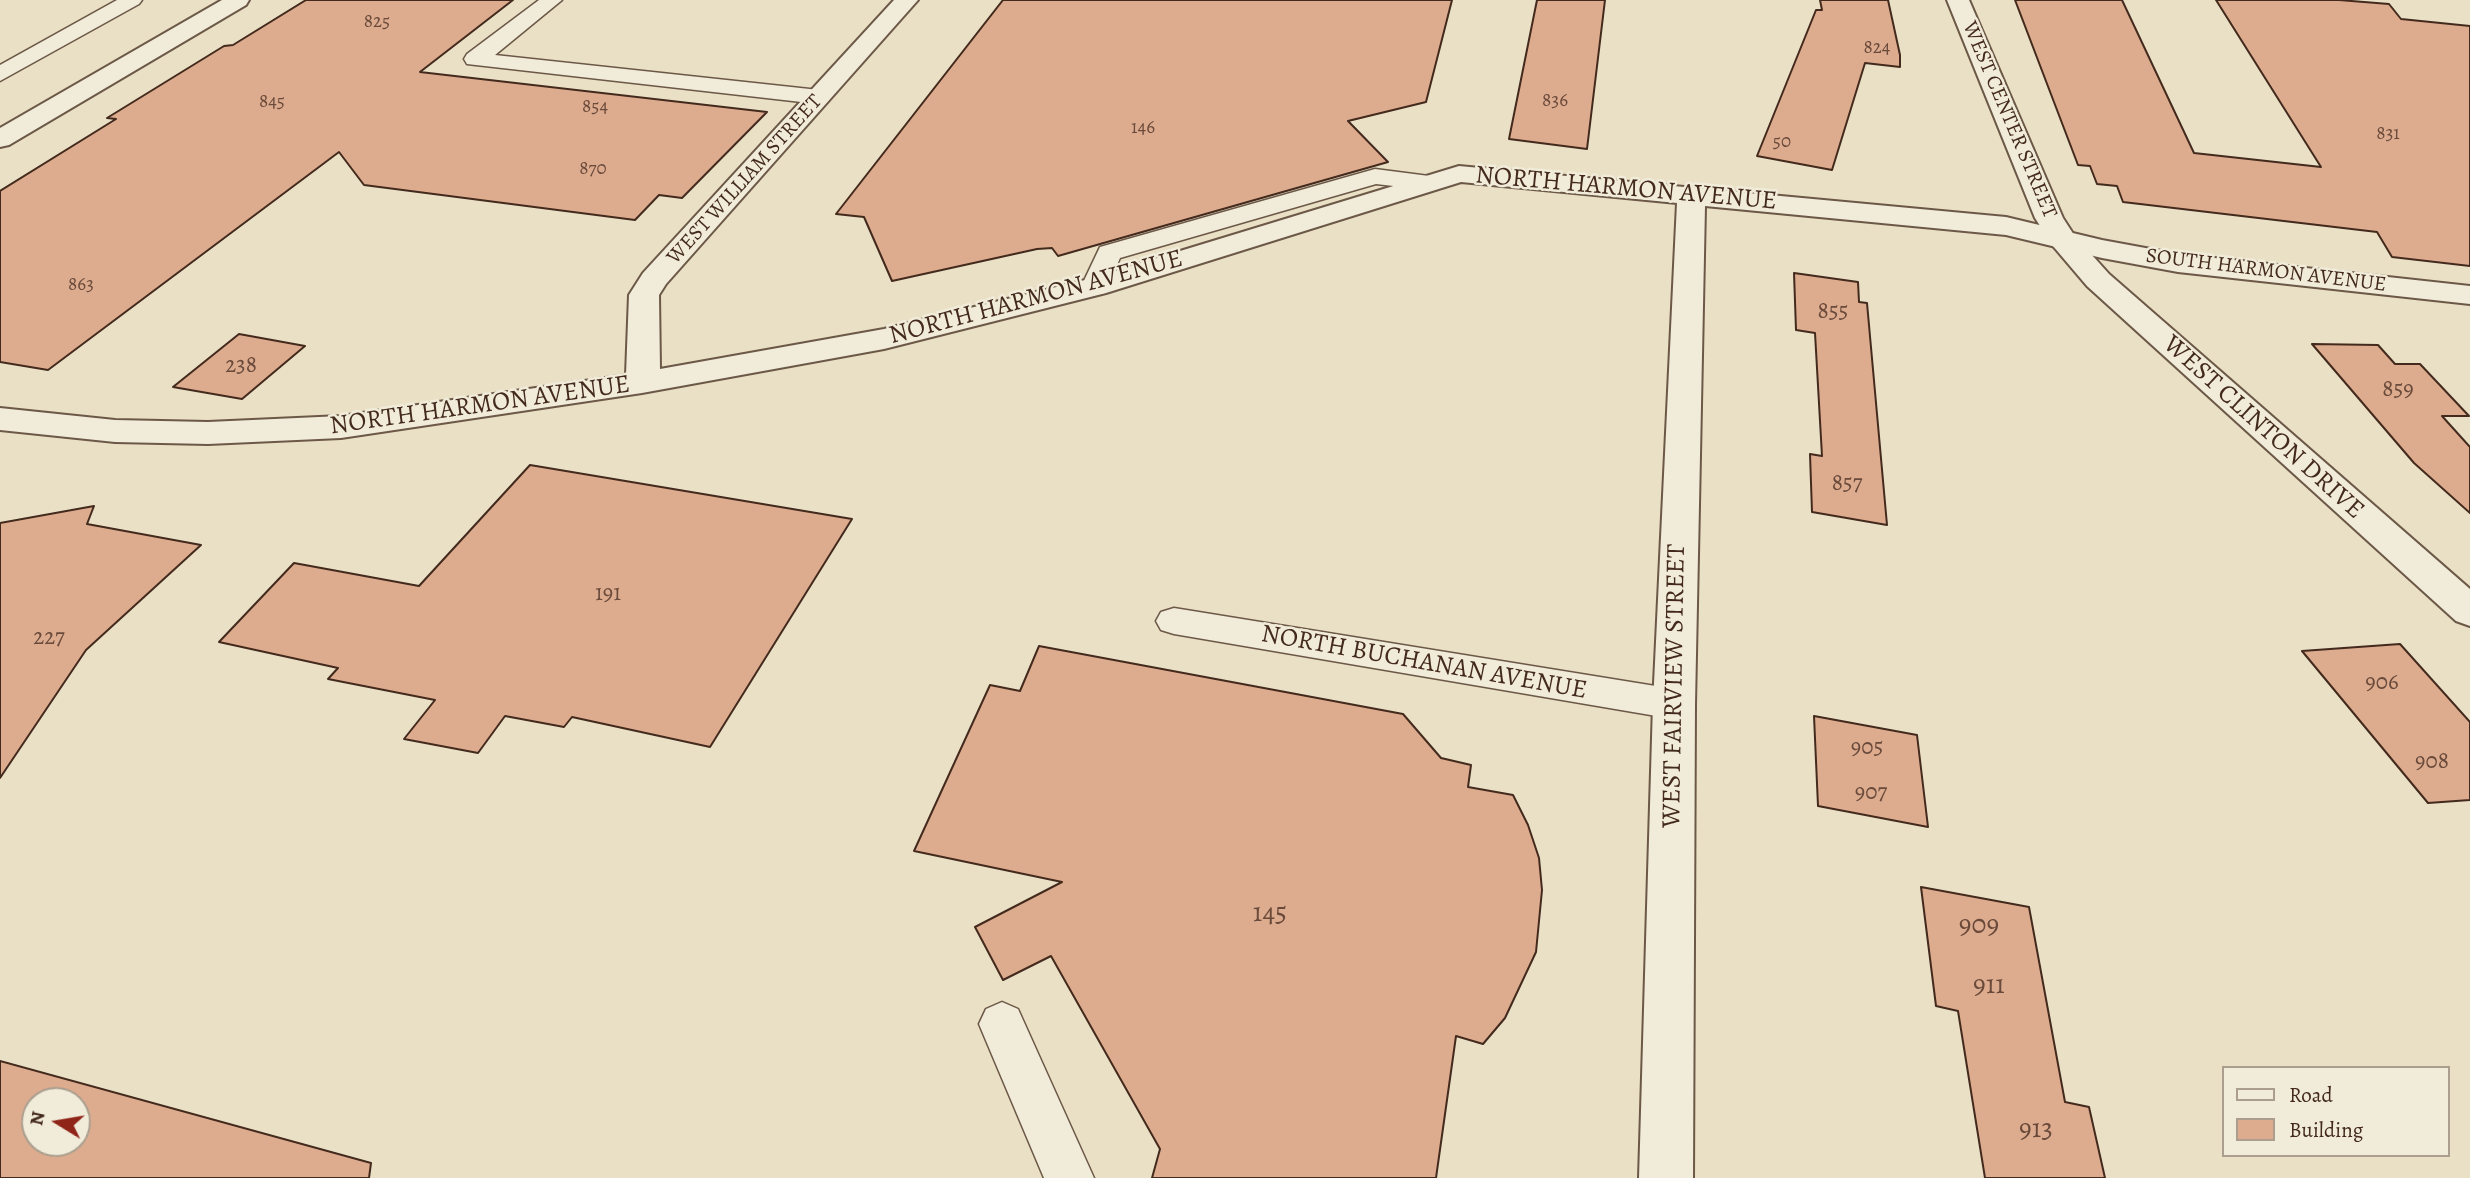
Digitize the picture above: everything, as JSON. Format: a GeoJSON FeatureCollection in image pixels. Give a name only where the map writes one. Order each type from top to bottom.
{"type":"FeatureCollection","features":[{"type":"Feature","properties":{"kind":"street"},"geometry":{"type":"LineString","coordinates":[[0,139],[238,0]]}},
{"type":"Feature","properties":{"kind":"street","name":"WEST WILLIAM STREET"},"geometry":{"type":"LineString","coordinates":[[642,383],[645,352],[643,295],[654,279],[907,0]]}},
{"type":"Feature","properties":{"kind":"street","name":"WEST CENTER STREET"},"geometry":{"type":"LineString","coordinates":[[1958,0],[2032,182],[2063,240]]}},
{"type":"Feature","properties":{"kind":"street","name":"NORTH HARMON AVENUE"},"geometry":{"type":"LineString","coordinates":[[0,419],[115,430],[208,433],[341,427],[642,383],[884,339],[1095,287],[1459,174],[2006,226],[2063,240]]}},
{"type":"Feature","properties":{"kind":"street","name":"WEST FAIRVIEW STREET"},"geometry":{"type":"LineString","coordinates":[[1666,1178],[1674,704],[1691,195]]}},
{"type":"Feature","properties":{"kind":"street","name":"SOUTH HARMON AVENUE"},"geometry":{"type":"LineString","coordinates":[[2063,240],[2178,263],[2470,296]]}},
{"type":"Feature","properties":{"kind":"street","name":"WEST CLINTON DRIVE"},"geometry":{"type":"LineString","coordinates":[[2063,240],[2098,280],[2470,611]]}},
{"type":"Feature","properties":{"kind":"lane"},"geometry":{"type":"LineString","coordinates":[[0,74],[132,0]]}},
{"type":"Feature","properties":{"kind":"lane"},"geometry":{"type":"LineString","coordinates":[[552,0],[475,59],[819,97]]}},
{"type":"Feature","properties":{"kind":"lane","name":"NORTH BUCHANAN AVENUE"},"geometry":{"type":"LineString","coordinates":[[1174,621],[1674,704]]}},
{"type":"Feature","properties":{"kind":"lane"},"geometry":{"type":"LineString","coordinates":[[1002,1024],[1069,1178]]}},
{"type":"Feature","properties":{"kind":"building"},"geometry":{"type":"Polygon","coordinates":[[[306,0],[513,0],[420,72],[767,112],[682,198],[659,195],[635,220],[364,185],[339,152],[48,370],[0,362],[0,191],[116,119],[107,118],[224,46],[233,45],[306,0]]]}},
{"type":"Feature","properties":{"kind":"building"},"geometry":{"type":"Polygon","coordinates":[[[1003,0],[1452,0],[1426,102],[1348,121],[1388,162],[1058,256],[1052,248],[1037,249],[892,281],[864,217],[836,214],[1003,0]]]}},
{"type":"Feature","properties":{"kind":"building"},"geometry":{"type":"Polygon","coordinates":[[[1537,0],[1605,0],[1587,149],[1509,139],[1537,0]]]}},
{"type":"Feature","properties":{"kind":"building"},"geometry":{"type":"Polygon","coordinates":[[[1820,0],[1888,0],[1900,55],[1900,67],[1865,63],[1832,170],[1757,156],[1816,10],[1822,10],[1820,0]]]}},
{"type":"Feature","properties":{"kind":"building"},"geometry":{"type":"Polygon","coordinates":[[[2015,0],[2122,0],[2194,153],[2321,167],[2216,0],[2339,0],[2389,4],[2401,19],[2470,26],[2470,266],[2392,257],[2377,232],[2123,202],[2117,186],[2097,184],[2090,166],[2078,165],[2015,0]]]}},
{"type":"Feature","properties":{"kind":"building"},"geometry":{"type":"Polygon","coordinates":[[[1794,273],[1858,282],[1859,302],[1867,303],[1887,525],[1812,512],[1810,454],[1822,456],[1815,333],[1796,330],[1794,273]]]}},
{"type":"Feature","properties":{"kind":"building"},"geometry":{"type":"Polygon","coordinates":[[[239,334],[305,346],[242,399],[173,387],[239,334]]]}},
{"type":"Feature","properties":{"kind":"building"},"geometry":{"type":"Polygon","coordinates":[[[2312,344],[2378,345],[2395,364],[2420,364],[2469,416],[2442,416],[2470,447],[2470,513],[2414,463],[2312,344]]]}},
{"type":"Feature","properties":{"kind":"building"},"geometry":{"type":"Polygon","coordinates":[[[530,465],[852,519],[710,747],[572,717],[564,727],[505,716],[478,753],[404,739],[435,700],[328,679],[338,668],[219,642],[294,563],[419,586],[530,465]]]}},
{"type":"Feature","properties":{"kind":"building"},"geometry":{"type":"Polygon","coordinates":[[[94,506],[87,524],[201,545],[86,650],[0,778],[0,523],[94,506]]]}},
{"type":"Feature","properties":{"kind":"building"},"geometry":{"type":"Polygon","coordinates":[[[2400,644],[2470,722],[2470,800],[2428,803],[2302,651],[2400,644]]]}},
{"type":"Feature","properties":{"kind":"building"},"geometry":{"type":"Polygon","coordinates":[[[1039,646],[1403,714],[1441,758],[1471,765],[1468,787],[1513,795],[1528,825],[1539,858],[1542,890],[1536,952],[1505,1018],[1483,1044],[1456,1036],[1436,1178],[1152,1178],[1160,1149],[1051,956],[1003,980],[975,927],[1062,882],[914,851],[990,685],[1020,691],[1039,646]]]}},
{"type":"Feature","properties":{"kind":"building"},"geometry":{"type":"Polygon","coordinates":[[[1814,716],[1917,735],[1928,827],[1818,806],[1814,716]]]}},
{"type":"Feature","properties":{"kind":"building"},"geometry":{"type":"Polygon","coordinates":[[[1921,887],[2029,907],[2065,1102],[2089,1107],[2105,1178],[1985,1178],[1958,1011],[1936,1006],[1921,887]]]}},
{"type":"Feature","properties":{"kind":"building"},"geometry":{"type":"Polygon","coordinates":[[[0,1061],[371,1163],[369,1178],[0,1178],[0,1061]]]}}]}
